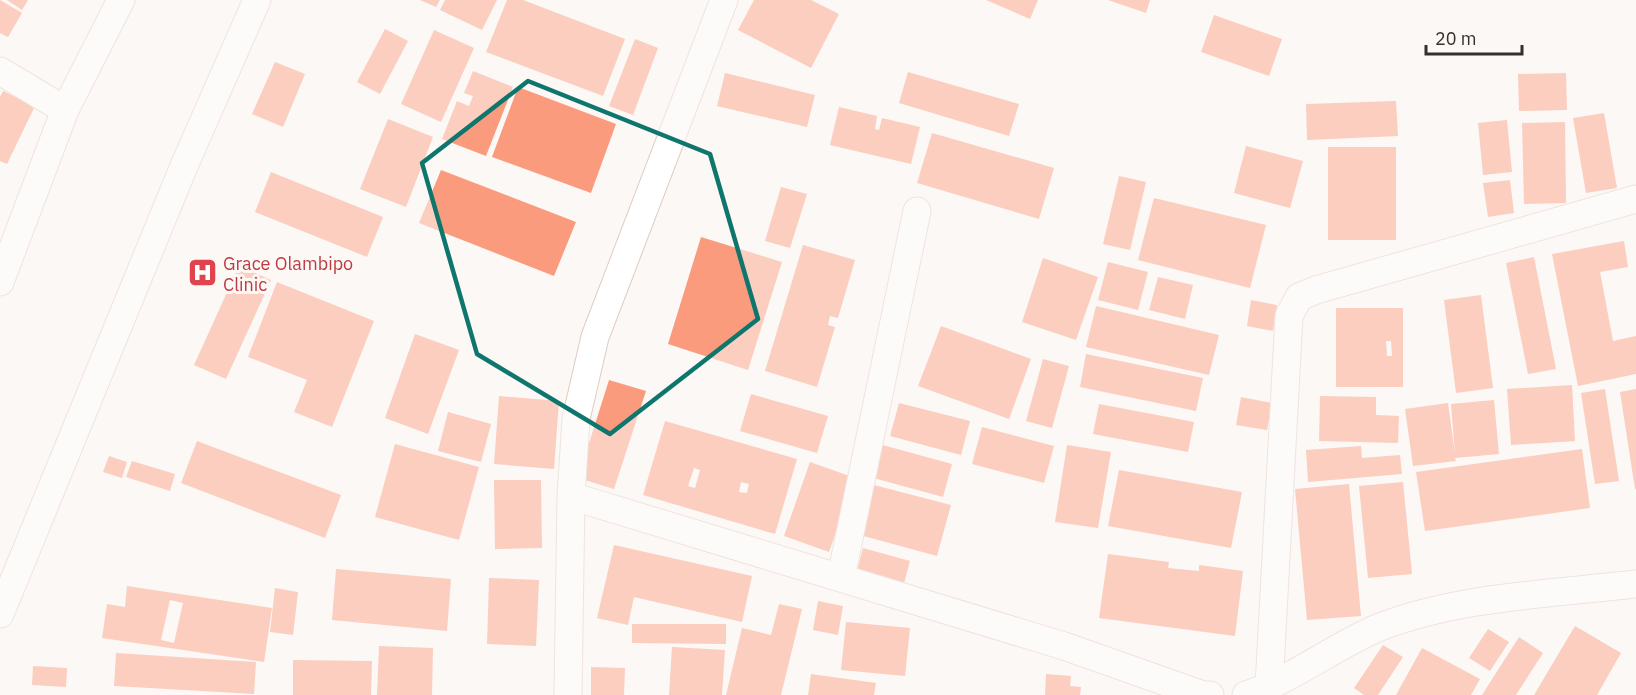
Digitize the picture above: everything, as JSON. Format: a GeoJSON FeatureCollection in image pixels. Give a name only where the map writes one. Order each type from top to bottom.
{"type":"FeatureCollection","features":[{"type":"Feature","properties":{"kind":"street"},"geometry":{"type":"LineString","coordinates":[[0,282],[65,110],[121,0]]}},
{"type":"Feature","properties":{"kind":"street"},"geometry":{"type":"LineString","coordinates":[[0,614],[184,166],[257,0]]}},
{"type":"Feature","properties":{"kind":"street"},"geometry":{"type":"LineString","coordinates":[[568,695],[571,496],[576,419],[595,337],[724,0]]}},
{"type":"Feature","properties":{"kind":"street"},"geometry":{"type":"LineString","coordinates":[[0,70],[65,110]]}},
{"type":"Feature","properties":{"kind":"street"},"geometry":{"type":"LineString","coordinates":[[1258,691],[1289,316],[1299,297],[1316,290],[1636,199]]}},
{"type":"Feature","properties":{"kind":"street"},"geometry":{"type":"LineString","coordinates":[[841,577],[917,211]]}},
{"type":"Feature","properties":{"kind":"street"},"geometry":{"type":"LineString","coordinates":[[571,496],[841,577],[1210,695]]}},
{"type":"Feature","properties":{"kind":"street"},"geometry":{"type":"LineString","coordinates":[[1258,691],[1378,628],[1438,608],[1636,584]]}},
{"type":"Feature","properties":{"kind":"highlighted area"},"geometry":{"type":"Polygon","coordinates":[[[528,81],[710,154],[758,319],[610,434],[477,354],[422,163],[528,81]]]}},
{"type":"Feature","properties":{"kind":"building"},"geometry":{"type":"Polygon","coordinates":[[[0,0],[22,13],[8,37],[0,33],[0,0]]]}},
{"type":"Feature","properties":{"kind":"building"},"geometry":{"type":"Polygon","coordinates":[[[7,0],[28,0],[22,10],[7,0]]]}},
{"type":"Feature","properties":{"kind":"building"},"geometry":{"type":"Polygon","coordinates":[[[420,0],[440,0],[436,7],[420,0]]]}},
{"type":"Feature","properties":{"kind":"building"},"geometry":{"type":"Polygon","coordinates":[[[445,0],[497,0],[482,30],[440,10],[445,0]]]}},
{"type":"Feature","properties":{"kind":"building"},"geometry":{"type":"Polygon","coordinates":[[[507,0],[523,0],[625,39],[603,96],[486,52],[507,0]]]}},
{"type":"Feature","properties":{"kind":"building"},"geometry":{"type":"Polygon","coordinates":[[[754,0],[811,0],[839,14],[811,68],[738,30],[754,0]]]}},
{"type":"Feature","properties":{"kind":"building"},"geometry":{"type":"Polygon","coordinates":[[[986,0],[1038,0],[1030,19],[986,0]]]}},
{"type":"Feature","properties":{"kind":"building"},"geometry":{"type":"Polygon","coordinates":[[[1108,0],[1150,0],[1146,13],[1108,0]]]}},
{"type":"Feature","properties":{"kind":"building"},"geometry":{"type":"Polygon","coordinates":[[[1214,15],[1282,39],[1269,76],[1201,52],[1214,15]]]}},
{"type":"Feature","properties":{"kind":"building"},"geometry":{"type":"Polygon","coordinates":[[[385,29],[408,41],[380,94],[357,82],[385,29]]]}},
{"type":"Feature","properties":{"kind":"building"},"geometry":{"type":"Polygon","coordinates":[[[434,30],[474,48],[441,122],[401,104],[434,30]]]}},
{"type":"Feature","properties":{"kind":"building"},"geometry":{"type":"Polygon","coordinates":[[[635,39],[658,48],[633,115],[609,106],[635,39]]]}},
{"type":"Feature","properties":{"kind":"building"},"geometry":{"type":"Polygon","coordinates":[[[275,62],[305,74],[283,127],[252,114],[275,62]]]}},
{"type":"Feature","properties":{"kind":"building"},"geometry":{"type":"Polygon","coordinates":[[[473,71],[513,87],[486,156],[442,139],[457,101],[469,106],[473,96],[464,93],[473,71]]]}},
{"type":"Feature","properties":{"kind":"building"},"geometry":{"type":"Polygon","coordinates":[[[908,72],[1019,104],[1009,136],[899,103],[908,72]]]}},
{"type":"Feature","properties":{"kind":"building"},"geometry":{"type":"Polygon","coordinates":[[[725,73],[815,95],[807,127],[717,106],[725,73]]]}},
{"type":"Feature","properties":{"kind":"building"},"geometry":{"type":"Polygon","coordinates":[[[1566,73],[1567,110],[1519,111],[1518,74],[1566,73]]]}},
{"type":"Feature","properties":{"kind":"building"},"geometry":{"type":"Polygon","coordinates":[[[518,87],[616,124],[591,193],[492,157],[518,87]]]}},
{"type":"Feature","properties":{"kind":"building"},"geometry":{"type":"Polygon","coordinates":[[[3,91],[35,106],[7,164],[0,161],[0,97],[3,91]]]}},
{"type":"Feature","properties":{"kind":"building"},"geometry":{"type":"Polygon","coordinates":[[[1396,101],[1398,136],[1307,140],[1306,104],[1396,101]]]}},
{"type":"Feature","properties":{"kind":"building"},"geometry":{"type":"Polygon","coordinates":[[[839,107],[877,116],[875,129],[879,130],[882,118],[920,127],[911,164],[830,145],[839,107]]]}},
{"type":"Feature","properties":{"kind":"building"},"geometry":{"type":"Polygon","coordinates":[[[1604,113],[1617,188],[1586,193],[1573,118],[1604,113]]]}},
{"type":"Feature","properties":{"kind":"building"},"geometry":{"type":"Polygon","coordinates":[[[388,119],[433,137],[406,207],[360,189],[388,119]]]}},
{"type":"Feature","properties":{"kind":"building"},"geometry":{"type":"Polygon","coordinates":[[[1507,120],[1512,172],[1483,175],[1478,123],[1507,120]]]}},
{"type":"Feature","properties":{"kind":"building"},"geometry":{"type":"Polygon","coordinates":[[[1565,122],[1566,203],[1524,204],[1522,123],[1565,122]]]}},
{"type":"Feature","properties":{"kind":"building"},"geometry":{"type":"Polygon","coordinates":[[[932,133],[1054,168],[1039,219],[917,183],[932,133]]]}},
{"type":"Feature","properties":{"kind":"building"},"geometry":{"type":"Polygon","coordinates":[[[1246,146],[1303,161],[1290,208],[1234,193],[1246,146]]]}},
{"type":"Feature","properties":{"kind":"building"},"geometry":{"type":"Polygon","coordinates":[[[1328,147],[1396,147],[1396,240],[1328,240],[1328,147]]]}},
{"type":"Feature","properties":{"kind":"building"},"geometry":{"type":"Polygon","coordinates":[[[441,170],[576,222],[554,276],[419,223],[441,170]]]}},
{"type":"Feature","properties":{"kind":"building"},"geometry":{"type":"Polygon","coordinates":[[[271,172],[383,217],[367,257],[255,212],[271,172]]]}},
{"type":"Feature","properties":{"kind":"building"},"geometry":{"type":"Polygon","coordinates":[[[1119,176],[1146,182],[1130,250],[1103,244],[1119,176]]]}},
{"type":"Feature","properties":{"kind":"building"},"geometry":{"type":"Polygon","coordinates":[[[1510,180],[1514,213],[1488,217],[1483,183],[1510,180]]]}},
{"type":"Feature","properties":{"kind":"building"},"geometry":{"type":"Polygon","coordinates":[[[781,187],[807,194],[790,248],[765,241],[781,187]]]}},
{"type":"Feature","properties":{"kind":"building"},"geometry":{"type":"Polygon","coordinates":[[[1154,198],[1266,225],[1250,288],[1138,260],[1154,198]]]}},
{"type":"Feature","properties":{"kind":"building"},"geometry":{"type":"Polygon","coordinates":[[[701,237],[782,262],[748,370],[668,344],[701,237]]]}},
{"type":"Feature","properties":{"kind":"building"},"geometry":{"type":"Polygon","coordinates":[[[1624,241],[1628,267],[1600,272],[1613,341],[1636,336],[1636,374],[1578,386],[1552,254],[1624,241]]]}},
{"type":"Feature","properties":{"kind":"building"},"geometry":{"type":"Polygon","coordinates":[[[803,245],[855,260],[838,318],[830,316],[828,325],[835,327],[817,387],[765,371],[803,245]]]}},
{"type":"Feature","properties":{"kind":"building"},"geometry":{"type":"Polygon","coordinates":[[[1534,257],[1556,369],[1528,374],[1506,263],[1534,257]]]}},
{"type":"Feature","properties":{"kind":"building"},"geometry":{"type":"Polygon","coordinates":[[[1043,258],[1098,277],[1076,340],[1022,322],[1043,258]]]}},
{"type":"Feature","properties":{"kind":"building"},"geometry":{"type":"Polygon","coordinates":[[[1108,262],[1148,272],[1138,310],[1098,300],[1108,262]]]}},
{"type":"Feature","properties":{"kind":"building"},"geometry":{"type":"Polygon","coordinates":[[[239,266],[271,280],[226,379],[194,365],[239,266]]]}},
{"type":"Feature","properties":{"kind":"building"},"geometry":{"type":"Polygon","coordinates":[[[1158,277],[1193,285],[1185,319],[1149,310],[1158,277]]]}},
{"type":"Feature","properties":{"kind":"building"},"geometry":{"type":"Polygon","coordinates":[[[277,282],[374,321],[332,427],[294,412],[307,380],[248,357],[277,282]]]}},
{"type":"Feature","properties":{"kind":"building"},"geometry":{"type":"Polygon","coordinates":[[[1481,295],[1493,388],[1456,393],[1444,300],[1481,295]]]}},
{"type":"Feature","properties":{"kind":"building"},"geometry":{"type":"Polygon","coordinates":[[[1251,300],[1277,305],[1273,331],[1247,326],[1251,300]]]}},
{"type":"Feature","properties":{"kind":"building"},"geometry":{"type":"Polygon","coordinates":[[[1096,306],[1219,335],[1209,375],[1086,347],[1096,306]]]}},
{"type":"Feature","properties":{"kind":"building"},"geometry":{"type":"Polygon","coordinates":[[[1336,308],[1403,308],[1403,387],[1336,387],[1336,308]],[[1386,341],[1387,356],[1392,356],[1391,341],[1386,341]]]}},
{"type":"Feature","properties":{"kind":"building"},"geometry":{"type":"Polygon","coordinates":[[[941,326],[1031,359],[1009,419],[918,386],[941,326]]]}},
{"type":"Feature","properties":{"kind":"building"},"geometry":{"type":"Polygon","coordinates":[[[415,334],[459,350],[428,434],[385,418],[415,334]]]}},
{"type":"Feature","properties":{"kind":"building"},"geometry":{"type":"Polygon","coordinates":[[[1086,354],[1203,378],[1196,411],[1080,387],[1086,354]]]}},
{"type":"Feature","properties":{"kind":"building"},"geometry":{"type":"Polygon","coordinates":[[[1043,359],[1069,366],[1052,428],[1026,421],[1043,359]]]}},
{"type":"Feature","properties":{"kind":"building"},"geometry":{"type":"Polygon","coordinates":[[[609,380],[646,391],[614,489],[578,478],[609,380]]]}},
{"type":"Feature","properties":{"kind":"building"},"geometry":{"type":"Polygon","coordinates":[[[1572,385],[1575,441],[1511,445],[1507,389],[1572,385]]]}},
{"type":"Feature","properties":{"kind":"building"},"geometry":{"type":"Polygon","coordinates":[[[1605,389],[1619,481],[1595,484],[1581,393],[1605,389]]]}},
{"type":"Feature","properties":{"kind":"building"},"geometry":{"type":"Polygon","coordinates":[[[1636,389],[1636,489],[1635,489],[1620,392],[1636,389]]]}},
{"type":"Feature","properties":{"kind":"building"},"geometry":{"type":"Polygon","coordinates":[[[751,394],[828,416],[817,453],[740,431],[751,394]]]}},
{"type":"Feature","properties":{"kind":"building"},"geometry":{"type":"Polygon","coordinates":[[[499,396],[559,401],[554,469],[494,464],[499,396]]]}},
{"type":"Feature","properties":{"kind":"building"},"geometry":{"type":"Polygon","coordinates":[[[1320,396],[1376,397],[1376,415],[1399,416],[1398,443],[1319,441],[1320,396]]]}},
{"type":"Feature","properties":{"kind":"building"},"geometry":{"type":"Polygon","coordinates":[[[1241,397],[1272,403],[1267,430],[1236,425],[1241,397]]]}},
{"type":"Feature","properties":{"kind":"building"},"geometry":{"type":"Polygon","coordinates":[[[1494,400],[1499,454],[1455,458],[1456,461],[1413,466],[1405,409],[1448,403],[1455,454],[1451,404],[1494,400]]]}},
{"type":"Feature","properties":{"kind":"building"},"geometry":{"type":"Polygon","coordinates":[[[899,403],[970,421],[961,455],[890,436],[899,403]]]}},
{"type":"Feature","properties":{"kind":"building"},"geometry":{"type":"Polygon","coordinates":[[[1099,404],[1194,422],[1188,452],[1093,434],[1099,404]]]}},
{"type":"Feature","properties":{"kind":"building"},"geometry":{"type":"Polygon","coordinates":[[[448,412],[491,424],[481,462],[438,451],[448,412]]]}},
{"type":"Feature","properties":{"kind":"building"},"geometry":{"type":"Polygon","coordinates":[[[665,421],[797,459],[775,534],[643,495],[665,421]],[[694,468],[688,486],[695,488],[700,470],[694,468]],[[741,482],[739,492],[747,493],[749,484],[741,482]]]}},
{"type":"Feature","properties":{"kind":"building"},"geometry":{"type":"Polygon","coordinates":[[[982,427],[1054,446],[1044,483],[972,464],[982,427]]]}},
{"type":"Feature","properties":{"kind":"building"},"geometry":{"type":"Polygon","coordinates":[[[197,441],[341,495],[325,538],[181,483],[197,441]]]}},
{"type":"Feature","properties":{"kind":"building"},"geometry":{"type":"Polygon","coordinates":[[[395,444],[479,467],[459,540],[375,517],[395,444]]]}},
{"type":"Feature","properties":{"kind":"building"},"geometry":{"type":"Polygon","coordinates":[[[879,444],[952,464],[943,497],[870,477],[879,444]]]}},
{"type":"Feature","properties":{"kind":"building"},"geometry":{"type":"Polygon","coordinates":[[[1067,445],[1111,452],[1098,528],[1055,522],[1067,445]]]}},
{"type":"Feature","properties":{"kind":"building"},"geometry":{"type":"Polygon","coordinates":[[[1361,446],[1362,458],[1400,455],[1402,474],[1308,482],[1306,450],[1361,446]]]}},
{"type":"Feature","properties":{"kind":"building"},"geometry":{"type":"Polygon","coordinates":[[[1582,449],[1590,508],[1425,531],[1416,472],[1582,449]]]}},
{"type":"Feature","properties":{"kind":"building"},"geometry":{"type":"Polygon","coordinates":[[[109,456],[127,462],[122,478],[103,472],[109,456]]]}},
{"type":"Feature","properties":{"kind":"building"},"geometry":{"type":"Polygon","coordinates":[[[132,461],[175,474],[170,491],[126,477],[132,461]]]}},
{"type":"Feature","properties":{"kind":"building"},"geometry":{"type":"Polygon","coordinates":[[[810,462],[855,478],[829,552],[784,536],[810,462]]]}},
{"type":"Feature","properties":{"kind":"building"},"geometry":{"type":"Polygon","coordinates":[[[1119,470],[1242,492],[1231,548],[1108,526],[1119,470]]]}},
{"type":"Feature","properties":{"kind":"building"},"geometry":{"type":"Polygon","coordinates":[[[494,480],[541,480],[542,548],[495,549],[494,480]]]}},
{"type":"Feature","properties":{"kind":"building"},"geometry":{"type":"Polygon","coordinates":[[[1403,482],[1412,574],[1368,578],[1359,486],[1403,482]]]}},
{"type":"Feature","properties":{"kind":"building"},"geometry":{"type":"Polygon","coordinates":[[[1349,484],[1361,616],[1307,620],[1295,489],[1349,484]]]}},
{"type":"Feature","properties":{"kind":"building"},"geometry":{"type":"Polygon","coordinates":[[[874,485],[951,505],[937,556],[860,535],[874,485]]]}},
{"type":"Feature","properties":{"kind":"building"},"geometry":{"type":"Polygon","coordinates":[[[614,545],[752,576],[742,622],[634,597],[628,625],[597,618],[614,545]]]}},
{"type":"Feature","properties":{"kind":"building"},"geometry":{"type":"Polygon","coordinates":[[[863,548],[910,561],[904,583],[857,571],[863,548]]]}},
{"type":"Feature","properties":{"kind":"building"},"geometry":{"type":"Polygon","coordinates":[[[1108,554],[1169,562],[1168,568],[1199,571],[1199,565],[1243,571],[1235,636],[1099,618],[1108,554]]]}},
{"type":"Feature","properties":{"kind":"building"},"geometry":{"type":"Polygon","coordinates":[[[336,569],[451,579],[447,631],[332,620],[336,569]]]}},
{"type":"Feature","properties":{"kind":"building"},"geometry":{"type":"Polygon","coordinates":[[[489,578],[539,580],[536,646],[487,644],[489,578]]]}},
{"type":"Feature","properties":{"kind":"building"},"geometry":{"type":"Polygon","coordinates":[[[127,586],[272,608],[264,662],[102,638],[107,604],[125,607],[127,586]],[[170,600],[161,640],[174,643],[183,603],[170,600]]]}},
{"type":"Feature","properties":{"kind":"building"},"geometry":{"type":"Polygon","coordinates":[[[275,588],[298,592],[293,635],[270,632],[275,588]]]}},
{"type":"Feature","properties":{"kind":"building"},"geometry":{"type":"Polygon","coordinates":[[[818,601],[843,606],[838,635],[813,630],[818,601]]]}},
{"type":"Feature","properties":{"kind":"building"},"geometry":{"type":"Polygon","coordinates":[[[779,604],[802,609],[781,695],[726,695],[742,628],[771,635],[779,604]]]}},
{"type":"Feature","properties":{"kind":"building"},"geometry":{"type":"Polygon","coordinates":[[[846,622],[910,628],[905,676],[841,670],[846,622]]]}},
{"type":"Feature","properties":{"kind":"building"},"geometry":{"type":"Polygon","coordinates":[[[632,624],[726,624],[726,644],[632,643],[632,624]]]}},
{"type":"Feature","properties":{"kind":"building"},"geometry":{"type":"Polygon","coordinates":[[[1575,626],[1621,653],[1597,695],[1534,695],[1575,626]]]}},
{"type":"Feature","properties":{"kind":"building"},"geometry":{"type":"Polygon","coordinates":[[[1488,629],[1509,642],[1490,671],[1469,658],[1488,629]]]}},
{"type":"Feature","properties":{"kind":"building"},"geometry":{"type":"Polygon","coordinates":[[[1519,637],[1543,653],[1516,695],[1482,695],[1519,637]]]}},
{"type":"Feature","properties":{"kind":"building"},"geometry":{"type":"Polygon","coordinates":[[[1383,645],[1403,657],[1378,695],[1364,695],[1354,688],[1383,645]]]}},
{"type":"Feature","properties":{"kind":"building"},"geometry":{"type":"Polygon","coordinates":[[[379,646],[433,648],[432,695],[377,695],[379,646]]]}},
{"type":"Feature","properties":{"kind":"building"},"geometry":{"type":"Polygon","coordinates":[[[672,647],[725,650],[722,695],[669,695],[672,647]]]}},
{"type":"Feature","properties":{"kind":"building"},"geometry":{"type":"Polygon","coordinates":[[[1422,648],[1480,679],[1471,695],[1396,695],[1422,648]]]}},
{"type":"Feature","properties":{"kind":"building"},"geometry":{"type":"Polygon","coordinates":[[[116,653],[256,662],[254,694],[114,686],[116,653]]]}},
{"type":"Feature","properties":{"kind":"building"},"geometry":{"type":"Polygon","coordinates":[[[293,660],[372,661],[371,695],[293,695],[293,660]]]}},
{"type":"Feature","properties":{"kind":"building"},"geometry":{"type":"Polygon","coordinates":[[[33,666],[67,668],[66,687],[32,685],[33,666]]]}},
{"type":"Feature","properties":{"kind":"building"},"geometry":{"type":"Polygon","coordinates":[[[591,667],[625,668],[624,695],[591,695],[591,667]]]}},
{"type":"Feature","properties":{"kind":"building"},"geometry":{"type":"Polygon","coordinates":[[[811,674],[876,683],[874,695],[808,695],[811,674]]]}},
{"type":"Feature","properties":{"kind":"building"},"geometry":{"type":"Polygon","coordinates":[[[1046,674],[1071,676],[1070,686],[1081,687],[1080,695],[1045,695],[1046,674]]]}},
{"type":"Feature","properties":{"kind":"place","name":"Grace Olambipo Clinic"},"geometry":{"type":"Point","coordinates":[202,273]}}]}
